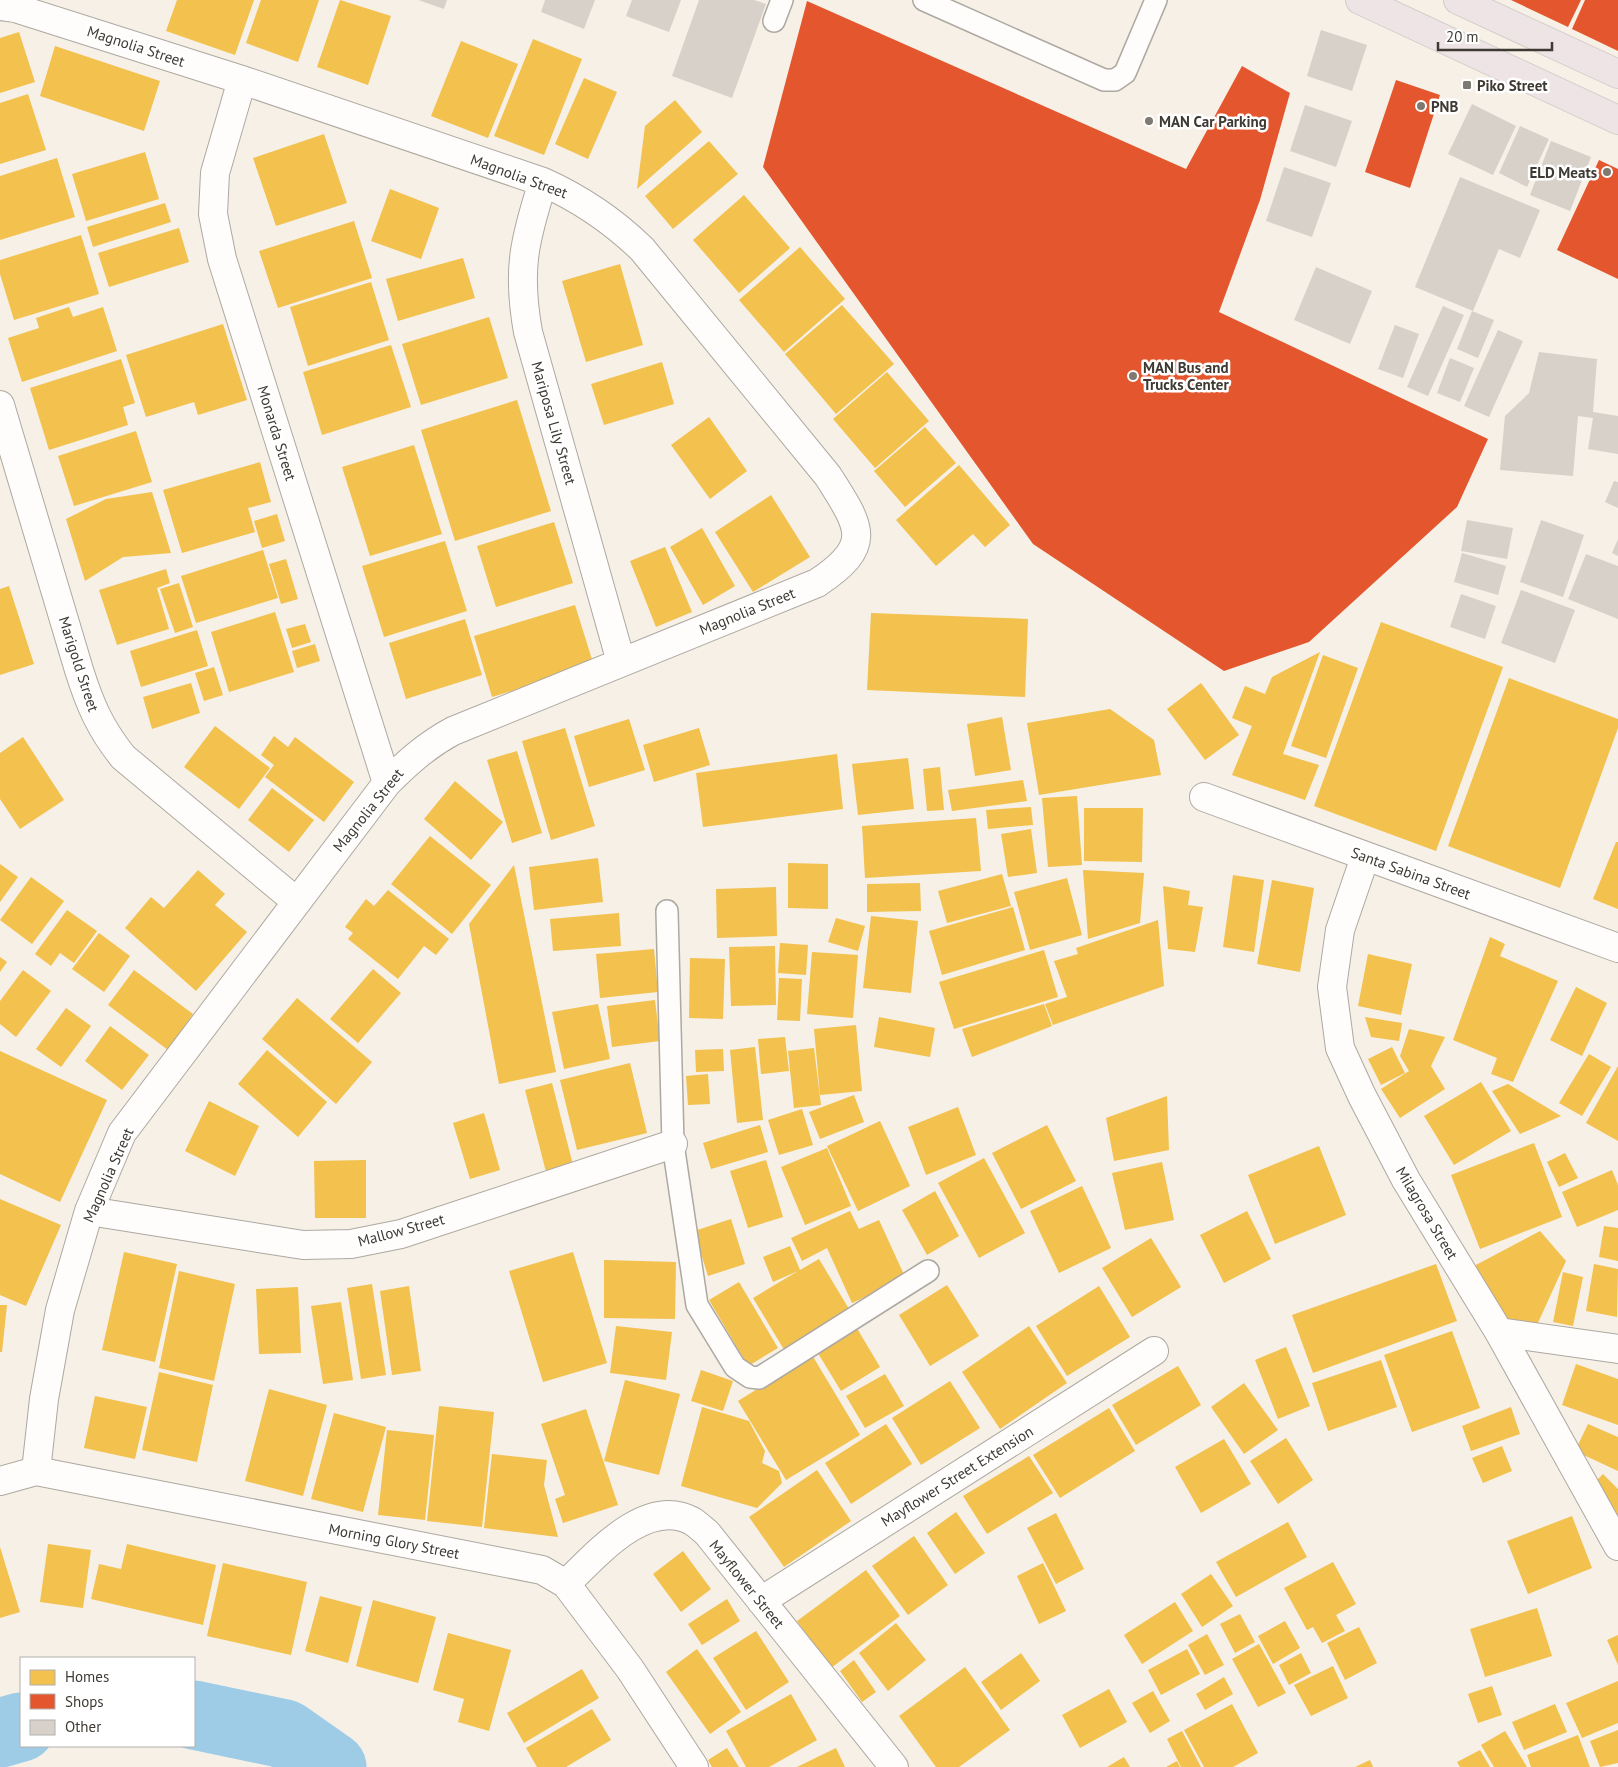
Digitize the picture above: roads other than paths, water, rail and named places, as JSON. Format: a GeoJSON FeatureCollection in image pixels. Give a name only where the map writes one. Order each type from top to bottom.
{"type":"FeatureCollection","features":[{"type":"Feature","properties":{"kind":"main road"},"geometry":{"type":"LineString","coordinates":[[1360,0],[1618,120]]}},
{"type":"Feature","properties":{"kind":"main road"},"geometry":{"type":"LineString","coordinates":[[1458,0],[1618,74]]}},
{"type":"Feature","properties":{"kind":"street","name":"Magnolia Street"},"geometry":{"type":"LineString","coordinates":[[0,6],[15,8],[242,80],[543,182],[571,194],[618,226],[642,249],[828,476],[849,509],[857,534],[853,552],[836,570],[816,583],[453,731],[430,743],[408,761],[387,783],[122,1133],[89,1211],[60,1310],[44,1399],[36,1471]]}},
{"type":"Feature","properties":{"kind":"street","name":"Monarda Street"},"geometry":{"type":"LineString","coordinates":[[242,80],[215,173],[213,214],[225,269],[387,783]]}},
{"type":"Feature","properties":{"kind":"street","name":"Mariposa Lily Street"},"geometry":{"type":"LineString","coordinates":[[543,182],[530,222],[522,257],[522,298],[528,332],[621,662]]}},
{"type":"Feature","properties":{"kind":"street","name":"Marigold Street"},"geometry":{"type":"LineString","coordinates":[[0,405],[79,670],[91,707],[104,733],[123,757],[296,902]]}},
{"type":"Feature","properties":{"kind":"street","name":"Santa Sabina Street"},"geometry":{"type":"LineString","coordinates":[[1204,797],[1618,948]]}},
{"type":"Feature","properties":{"kind":"street","name":"Milagrosa Street"},"geometry":{"type":"LineString","coordinates":[[1365,857],[1340,930],[1332,987],[1340,1048],[1362,1096],[1406,1180],[1499,1332],[1618,1546]]}},
{"type":"Feature","properties":{"kind":"street","name":"Mallow Street"},"geometry":{"type":"LineString","coordinates":[[89,1211],[304,1245],[351,1244],[401,1234],[673,1144]]}},
{"type":"Feature","properties":{"kind":"street"},"geometry":{"type":"LineString","coordinates":[[1499,1332],[1580,1342],[1618,1350]]}},
{"type":"Feature","properties":{"kind":"street","name":"Mayflower Street Extension"},"geometry":{"type":"LineString","coordinates":[[761,1601],[1154,1351]]}},
{"type":"Feature","properties":{"kind":"street","name":"Morning Glory Street"},"geometry":{"type":"LineString","coordinates":[[0,1481],[36,1471],[542,1570],[566,1584],[630,1669],[694,1767]]}},
{"type":"Feature","properties":{"kind":"street","name":"Mayflower Street"},"geometry":{"type":"LineString","coordinates":[[566,1584],[618,1535],[644,1520],[665,1515],[691,1520],[707,1533],[894,1767]]}},
{"type":"Feature","properties":{"kind":"lane"},"geometry":{"type":"LineString","coordinates":[[774,21],[782,0]]}},
{"type":"Feature","properties":{"kind":"lane"},"geometry":{"type":"LineString","coordinates":[[924,0],[1104,80],[1115,80],[1125,73],[1156,0]]}},
{"type":"Feature","properties":{"kind":"lane"},"geometry":{"type":"LineString","coordinates":[[667,910],[673,1144],[697,1305],[735,1367],[750,1378],[759,1378],[928,1271]]}},
{"type":"Feature","properties":{"kind":"waterway"},"geometry":{"type":"LineString","coordinates":[[195,1715],[285,1734],[332,1767]]}},
{"type":"Feature","properties":{"kind":"waterway"},"geometry":{"type":"LineString","coordinates":[[0,1733],[20,1727]]}},
{"type":"Feature","properties":{"kind":"place","name":"Piko Street"},"geometry":{"type":"Point","coordinates":[1467,85]}},
{"type":"Feature","properties":{"kind":"place","name":"PNB"},"geometry":{"type":"Point","coordinates":[1421,106]}},
{"type":"Feature","properties":{"kind":"place","name":"MAN Car Parking"},"geometry":{"type":"Point","coordinates":[1149,121]}},
{"type":"Feature","properties":{"kind":"place","name":"ELD Meats"},"geometry":{"type":"Point","coordinates":[1607,172]}},
{"type":"Feature","properties":{"kind":"place","name":"MAN Bus and Trucks Center"},"geometry":{"type":"Point","coordinates":[1133,376]}}]}
